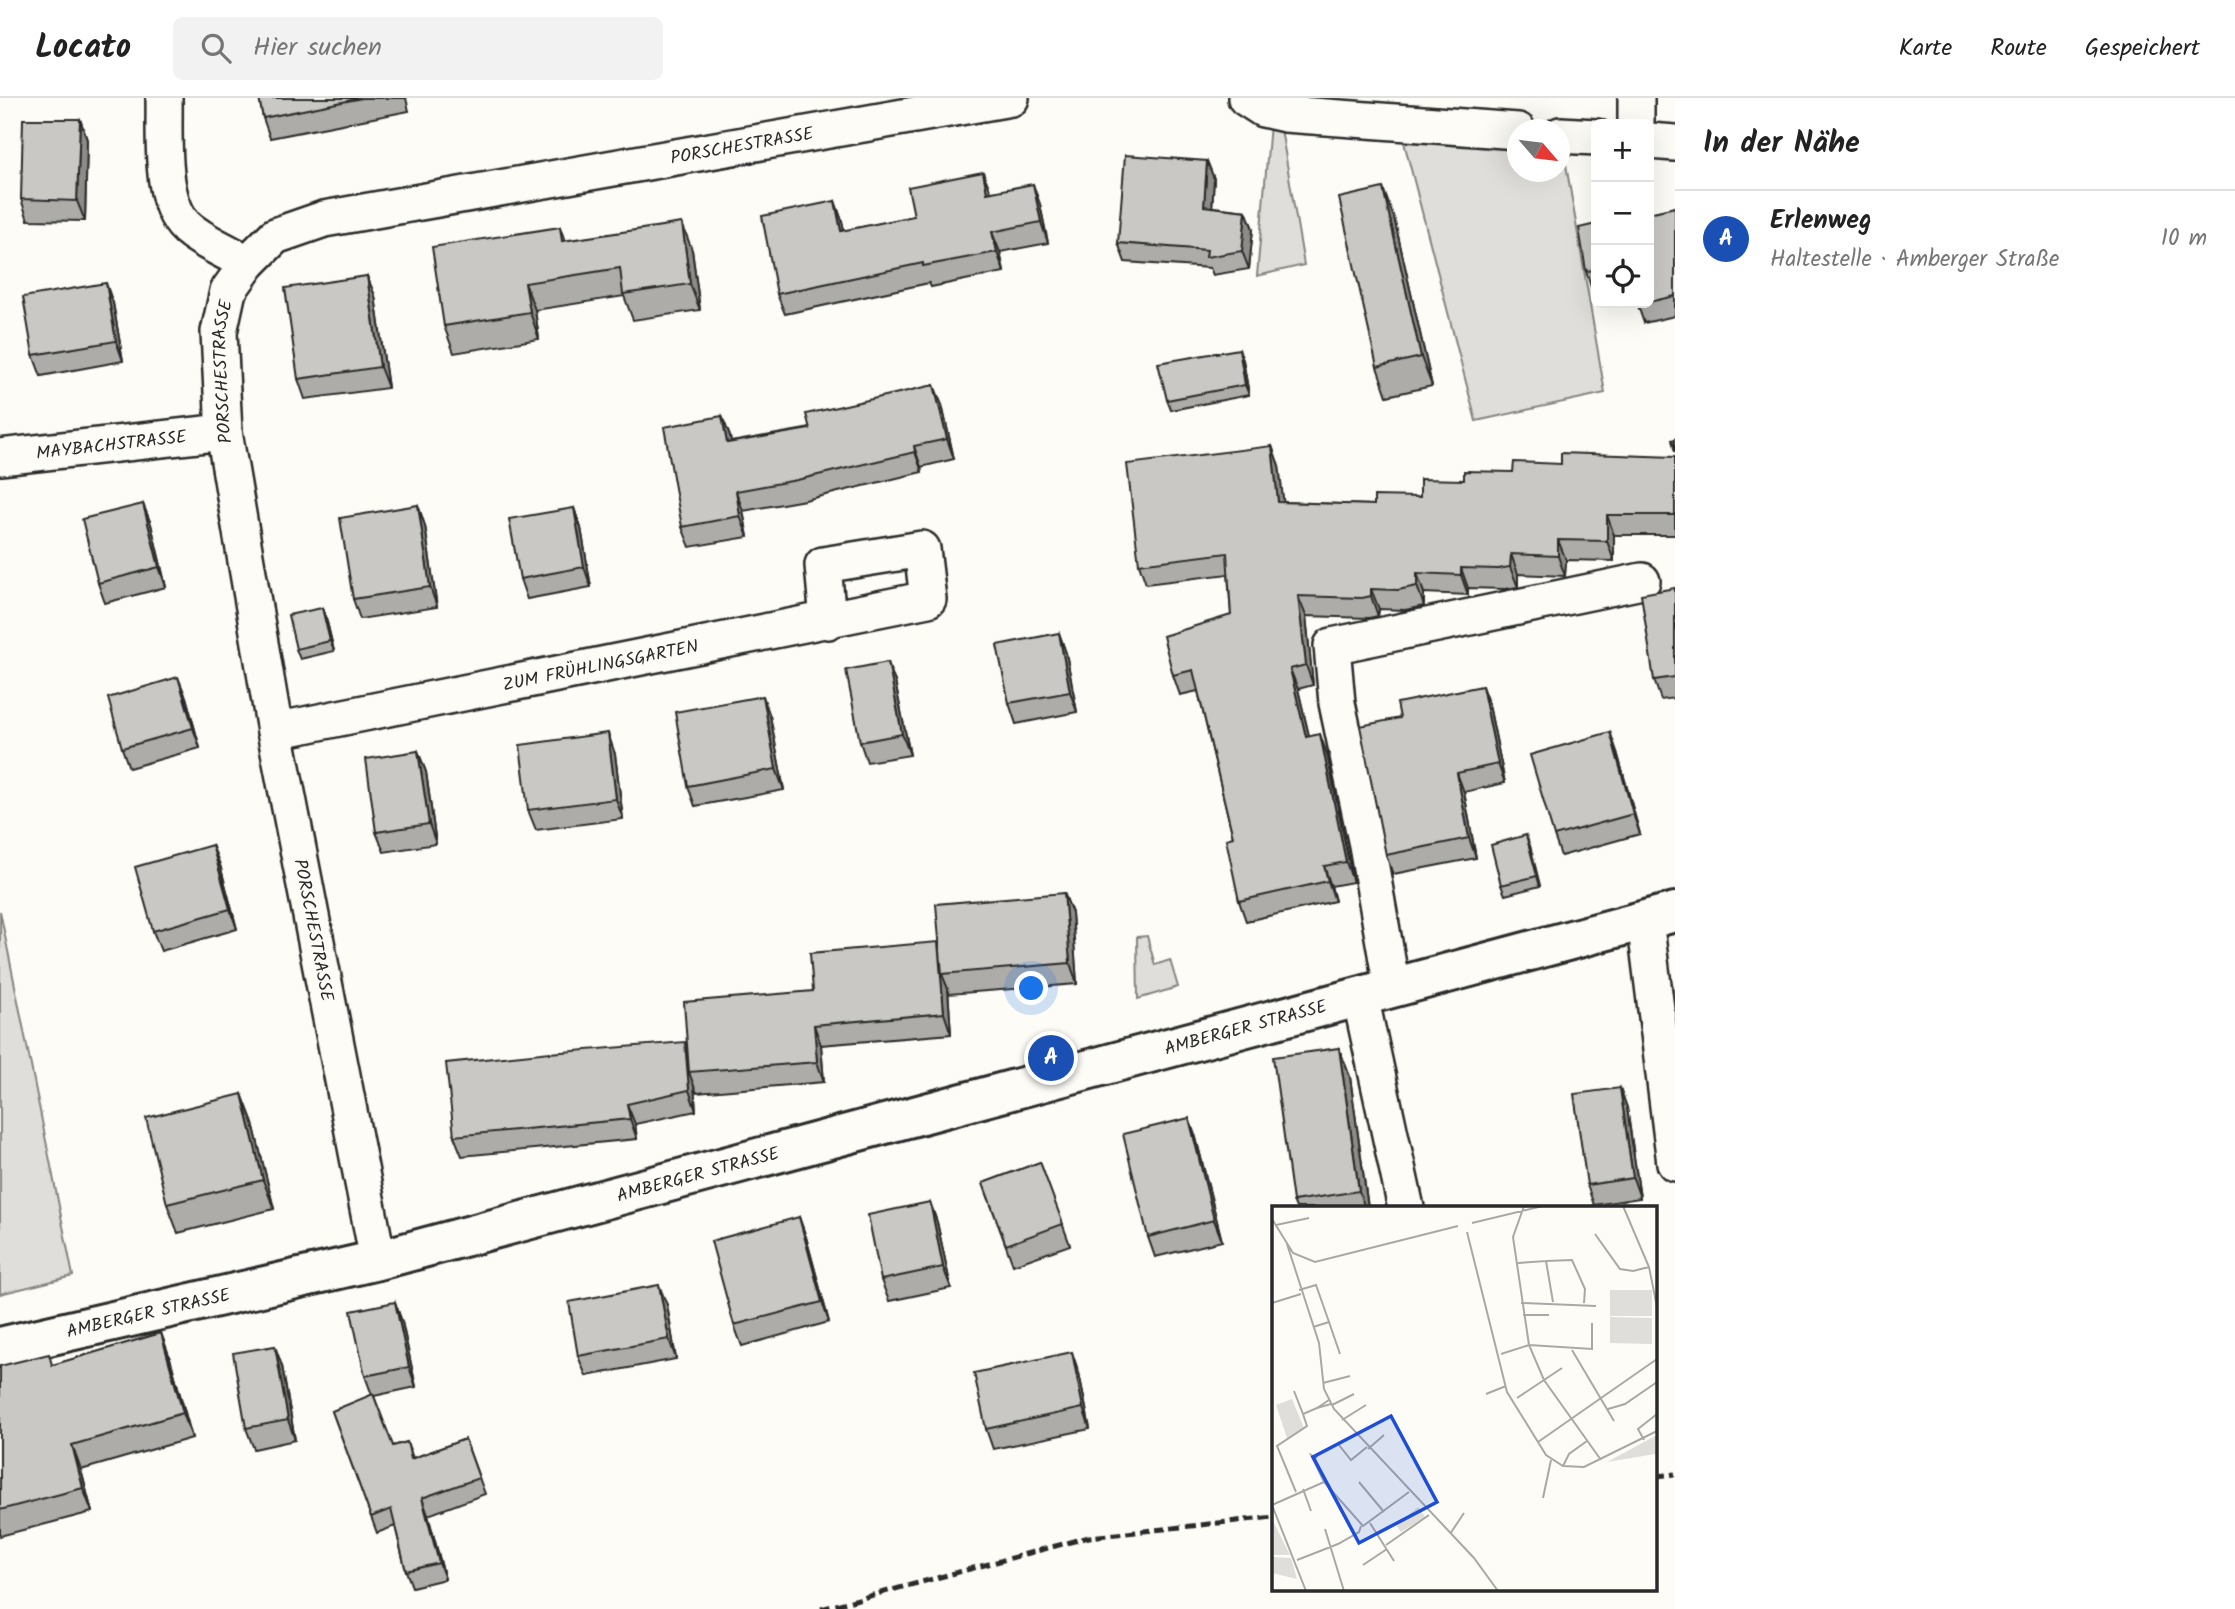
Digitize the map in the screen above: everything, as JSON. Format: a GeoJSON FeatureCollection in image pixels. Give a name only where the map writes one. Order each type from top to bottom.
{"type":"FeatureCollection","features":[{"type":"Feature","properties":{"kind":"street"},"geometry":{"type":"LineString","coordinates":[[164,98],[165,181],[173,206],[189,230],[248,263]]}},
{"type":"Feature","properties":{"kind":"street","name":"PORSCHESTRASSE"},"geometry":{"type":"LineString","coordinates":[[378,1260],[275,731],[223,432],[219,332],[228,291],[248,263],[275,236],[324,219],[1011,98]]}},
{"type":"Feature","properties":{"kind":"street"},"geometry":{"type":"LineString","coordinates":[[1246,98],[1263,109],[1285,114],[1507,130]]}},
{"type":"Feature","properties":{"kind":"street"},"geometry":{"type":"LineString","coordinates":[[1636,98],[1636,119]]}},
{"type":"Feature","properties":{"kind":"street"},"geometry":{"type":"LineString","coordinates":[[1570,136],[1591,137]]}},
{"type":"Feature","properties":{"kind":"street"},"geometry":{"type":"LineString","coordinates":[[1654,141],[1675,143]]}},
{"type":"Feature","properties":{"kind":"street","name":"MAYBACHSTRASSE"},"geometry":{"type":"LineString","coordinates":[[0,457],[223,432]]}},
{"type":"Feature","properties":{"kind":"street","name":"ZUM FRÜHLINGSGARTEN"},"geometry":{"type":"LineString","coordinates":[[275,731],[828,621],[928,599],[922,549],[823,565],[828,621]]}},
{"type":"Feature","properties":{"kind":"street"},"geometry":{"type":"LineString","coordinates":[[1406,1206],[1376,992],[1367,845],[1338,703],[1332,646],[1642,582]]}},
{"type":"Feature","properties":{"kind":"street"},"geometry":{"type":"LineString","coordinates":[[1660,916],[1675,1163]]}},
{"type":"Feature","properties":{"kind":"street","name":"AMBERGER STRASSE"},"geometry":{"type":"LineString","coordinates":[[0,1347],[378,1260],[1660,916]]}},
{"type":"Feature","properties":{"kind":"shaded area"},"geometry":{"type":"Polygon","coordinates":[[[1280,123],[1304,265],[1257,276],[1270,124],[1280,123]]]}},
{"type":"Feature","properties":{"kind":"shaded area"},"geometry":{"type":"Polygon","coordinates":[[[1404,142],[1507,146],[1507,182],[1569,182],[1605,393],[1476,421],[1404,142]]]}},
{"type":"Feature","properties":{"kind":"shaded area"},"geometry":{"type":"Polygon","coordinates":[[[0,911],[73,1276],[0,1294],[0,911]]]}},
{"type":"Feature","properties":{"kind":"shaded area"},"geometry":{"type":"Polygon","coordinates":[[[1147,936],[1155,965],[1170,960],[1178,987],[1138,999],[1137,937],[1147,936]]]}},
{"type":"Feature","properties":{"kind":"building"},"geometry":{"type":"Polygon","coordinates":[[[259,98],[362,98],[263,118],[259,98]]]}},
{"type":"Feature","properties":{"kind":"building"},"geometry":{"type":"Polygon","coordinates":[[[23,119],[80,119],[77,201],[21,199],[23,119]]]}},
{"type":"Feature","properties":{"kind":"building"},"geometry":{"type":"Polygon","coordinates":[[[1125,155],[1207,161],[1204,206],[1246,211],[1242,251],[1206,257],[1207,250],[1118,243],[1125,155]]]}},
{"type":"Feature","properties":{"kind":"building"},"geometry":{"type":"Polygon","coordinates":[[[983,172],[987,193],[1033,184],[1041,222],[992,232],[997,252],[923,266],[923,263],[777,294],[762,216],[835,201],[841,231],[914,216],[908,187],[983,172]]]}},
{"type":"Feature","properties":{"kind":"building"},"geometry":{"type":"Polygon","coordinates":[[[1383,188],[1421,357],[1377,367],[1339,198],[1383,188]]]}},
{"type":"Feature","properties":{"kind":"building"},"geometry":{"type":"Polygon","coordinates":[[[1675,207],[1675,296],[1654,301],[1654,245],[1654,212],[1675,207]]]}},
{"type":"Feature","properties":{"kind":"building"},"geometry":{"type":"Polygon","coordinates":[[[682,223],[690,284],[623,294],[620,268],[525,283],[530,312],[444,326],[432,247],[560,227],[562,241],[682,223]]]}},
{"type":"Feature","properties":{"kind":"building"},"geometry":{"type":"Polygon","coordinates":[[[1591,225],[1591,270],[1586,271],[1579,228],[1591,225]]]}},
{"type":"Feature","properties":{"kind":"building"},"geometry":{"type":"Polygon","coordinates":[[[367,276],[380,367],[298,379],[285,288],[367,276]]]}},
{"type":"Feature","properties":{"kind":"building"},"geometry":{"type":"Polygon","coordinates":[[[106,283],[116,341],[33,355],[23,297],[106,283]]]}},
{"type":"Feature","properties":{"kind":"building"},"geometry":{"type":"Polygon","coordinates":[[[1239,349],[1245,385],[1167,400],[1158,363],[1239,349]]]}},
{"type":"Feature","properties":{"kind":"building"},"geometry":{"type":"Polygon","coordinates":[[[934,385],[947,439],[914,446],[915,452],[797,480],[736,491],[740,516],[682,527],[664,427],[722,416],[727,443],[810,429],[806,414],[934,385]]]}},
{"type":"Feature","properties":{"kind":"building"},"geometry":{"type":"Polygon","coordinates":[[[1272,446],[1278,502],[1374,505],[1374,496],[1420,497],[1420,479],[1464,480],[1464,471],[1513,472],[1514,462],[1561,464],[1561,453],[1675,457],[1675,515],[1607,515],[1607,541],[1558,540],[1558,556],[1511,554],[1510,567],[1461,568],[1461,575],[1417,573],[1417,586],[1398,590],[1371,589],[1371,596],[1362,598],[1298,596],[1306,665],[1290,669],[1306,737],[1320,734],[1346,862],[1324,866],[1328,881],[1239,901],[1226,839],[1233,837],[1193,670],[1173,675],[1163,636],[1231,615],[1227,553],[1139,564],[1127,464],[1272,446]]]}},
{"type":"Feature","properties":{"kind":"building"},"geometry":{"type":"Polygon","coordinates":[[[143,504],[159,567],[98,583],[82,519],[143,504]]]}},
{"type":"Feature","properties":{"kind":"building"},"geometry":{"type":"Polygon","coordinates":[[[418,505],[430,587],[353,599],[340,518],[418,505]]]}},
{"type":"Feature","properties":{"kind":"building"},"geometry":{"type":"Polygon","coordinates":[[[574,508],[584,567],[520,579],[509,519],[574,508]]]}},
{"type":"Feature","properties":{"kind":"building"},"geometry":{"type":"Polygon","coordinates":[[[1675,588],[1675,677],[1654,680],[1641,594],[1675,588]]]}},
{"type":"Feature","properties":{"kind":"building"},"geometry":{"type":"Polygon","coordinates":[[[322,608],[330,641],[296,649],[288,615],[322,608]]]}},
{"type":"Feature","properties":{"kind":"building"},"geometry":{"type":"Polygon","coordinates":[[[1059,633],[1070,692],[1009,703],[997,645],[1059,633]]]}},
{"type":"Feature","properties":{"kind":"building"},"geometry":{"type":"Polygon","coordinates":[[[888,662],[902,734],[860,742],[846,670],[888,662]]]}},
{"type":"Feature","properties":{"kind":"building"},"geometry":{"type":"Polygon","coordinates":[[[178,677],[193,728],[122,748],[108,698],[178,677]]]}},
{"type":"Feature","properties":{"kind":"building"},"geometry":{"type":"Polygon","coordinates":[[[1482,686],[1498,764],[1457,773],[1469,838],[1386,855],[1360,726],[1400,718],[1397,703],[1482,686]]]}},
{"type":"Feature","properties":{"kind":"building"},"geometry":{"type":"Polygon","coordinates":[[[763,696],[776,769],[688,786],[675,712],[763,696]]]}},
{"type":"Feature","properties":{"kind":"building"},"geometry":{"type":"Polygon","coordinates":[[[1610,732],[1633,814],[1554,836],[1530,755],[1610,732]]]}},
{"type":"Feature","properties":{"kind":"building"},"geometry":{"type":"Polygon","coordinates":[[[608,733],[616,799],[528,810],[520,745],[608,733]]]}},
{"type":"Feature","properties":{"kind":"building"},"geometry":{"type":"Polygon","coordinates":[[[418,751],[429,824],[376,832],[366,759],[418,751]]]}},
{"type":"Feature","properties":{"kind":"building"},"geometry":{"type":"Polygon","coordinates":[[[1526,835],[1537,876],[1501,885],[1491,845],[1526,835]]]}},
{"type":"Feature","properties":{"kind":"building"},"geometry":{"type":"Polygon","coordinates":[[[212,845],[230,909],[153,931],[135,867],[212,845]]]}},
{"type":"Feature","properties":{"kind":"building"},"geometry":{"type":"Polygon","coordinates":[[[1064,893],[1070,963],[942,974],[936,904],[1064,893]]]}},
{"type":"Feature","properties":{"kind":"building"},"geometry":{"type":"Polygon","coordinates":[[[938,942],[944,1013],[814,1025],[817,1062],[689,1072],[684,1002],[813,991],[810,953],[938,942]]]}},
{"type":"Feature","properties":{"kind":"building"},"geometry":{"type":"Polygon","coordinates":[[[685,1042],[689,1090],[627,1104],[630,1119],[454,1136],[446,1063],[685,1042]]]}},
{"type":"Feature","properties":{"kind":"building"},"geometry":{"type":"Polygon","coordinates":[[[1339,1048],[1359,1191],[1293,1201],[1273,1057],[1339,1048]]]}},
{"type":"Feature","properties":{"kind":"building"},"geometry":{"type":"Polygon","coordinates":[[[1620,1088],[1633,1178],[1587,1185],[1574,1094],[1620,1088]]]}},
{"type":"Feature","properties":{"kind":"building"},"geometry":{"type":"Polygon","coordinates":[[[242,1094],[263,1180],[167,1204],[146,1118],[242,1094]]]}},
{"type":"Feature","properties":{"kind":"building"},"geometry":{"type":"Polygon","coordinates":[[[1189,1118],[1214,1220],[1148,1237],[1123,1134],[1189,1118]]]}},
{"type":"Feature","properties":{"kind":"building"},"geometry":{"type":"Polygon","coordinates":[[[1040,1162],[1063,1224],[1006,1245],[983,1183],[1040,1162]]]}},
{"type":"Feature","properties":{"kind":"building"},"geometry":{"type":"Polygon","coordinates":[[[930,1202],[943,1267],[881,1280],[868,1215],[930,1202]]]}},
{"type":"Feature","properties":{"kind":"building"},"geometry":{"type":"Polygon","coordinates":[[[799,1217],[822,1302],[734,1325],[711,1241],[799,1217]]]}},
{"type":"Feature","properties":{"kind":"building"},"geometry":{"type":"Polygon","coordinates":[[[659,1285],[669,1339],[578,1356],[569,1302],[659,1285]]]}},
{"type":"Feature","properties":{"kind":"building"},"geometry":{"type":"Polygon","coordinates":[[[395,1302],[409,1367],[365,1376],[351,1311],[395,1302]]]}},
{"type":"Feature","properties":{"kind":"building"},"geometry":{"type":"Polygon","coordinates":[[[161,1333],[183,1413],[72,1445],[83,1488],[0,1510],[0,1366],[49,1354],[52,1365],[161,1333]]]}},
{"type":"Feature","properties":{"kind":"building"},"geometry":{"type":"Polygon","coordinates":[[[275,1346],[288,1420],[246,1428],[233,1353],[275,1346]]]}},
{"type":"Feature","properties":{"kind":"building"},"geometry":{"type":"Polygon","coordinates":[[[1072,1352],[1083,1408],[986,1429],[974,1373],[1072,1352]]]}},
{"type":"Feature","properties":{"kind":"building"},"geometry":{"type":"Polygon","coordinates":[[[373,1394],[393,1446],[407,1442],[411,1459],[465,1439],[479,1478],[422,1498],[439,1563],[406,1571],[391,1509],[371,1517],[332,1411],[373,1394]]]}},
{"type":"Feature","properties":{"kind":"railway"},"geometry":{"type":"LineString","coordinates":[[1658,1476],[1675,1474]]}},
{"type":"Feature","properties":{"kind":"railway"},"geometry":{"type":"LineString","coordinates":[[821,1609],[1089,1537],[1272,1517]]}},
{"type":"Feature","properties":{"kind":"place","name":"Erlenweg"},"geometry":{"type":"Point","coordinates":[1051,1058]}}]}
